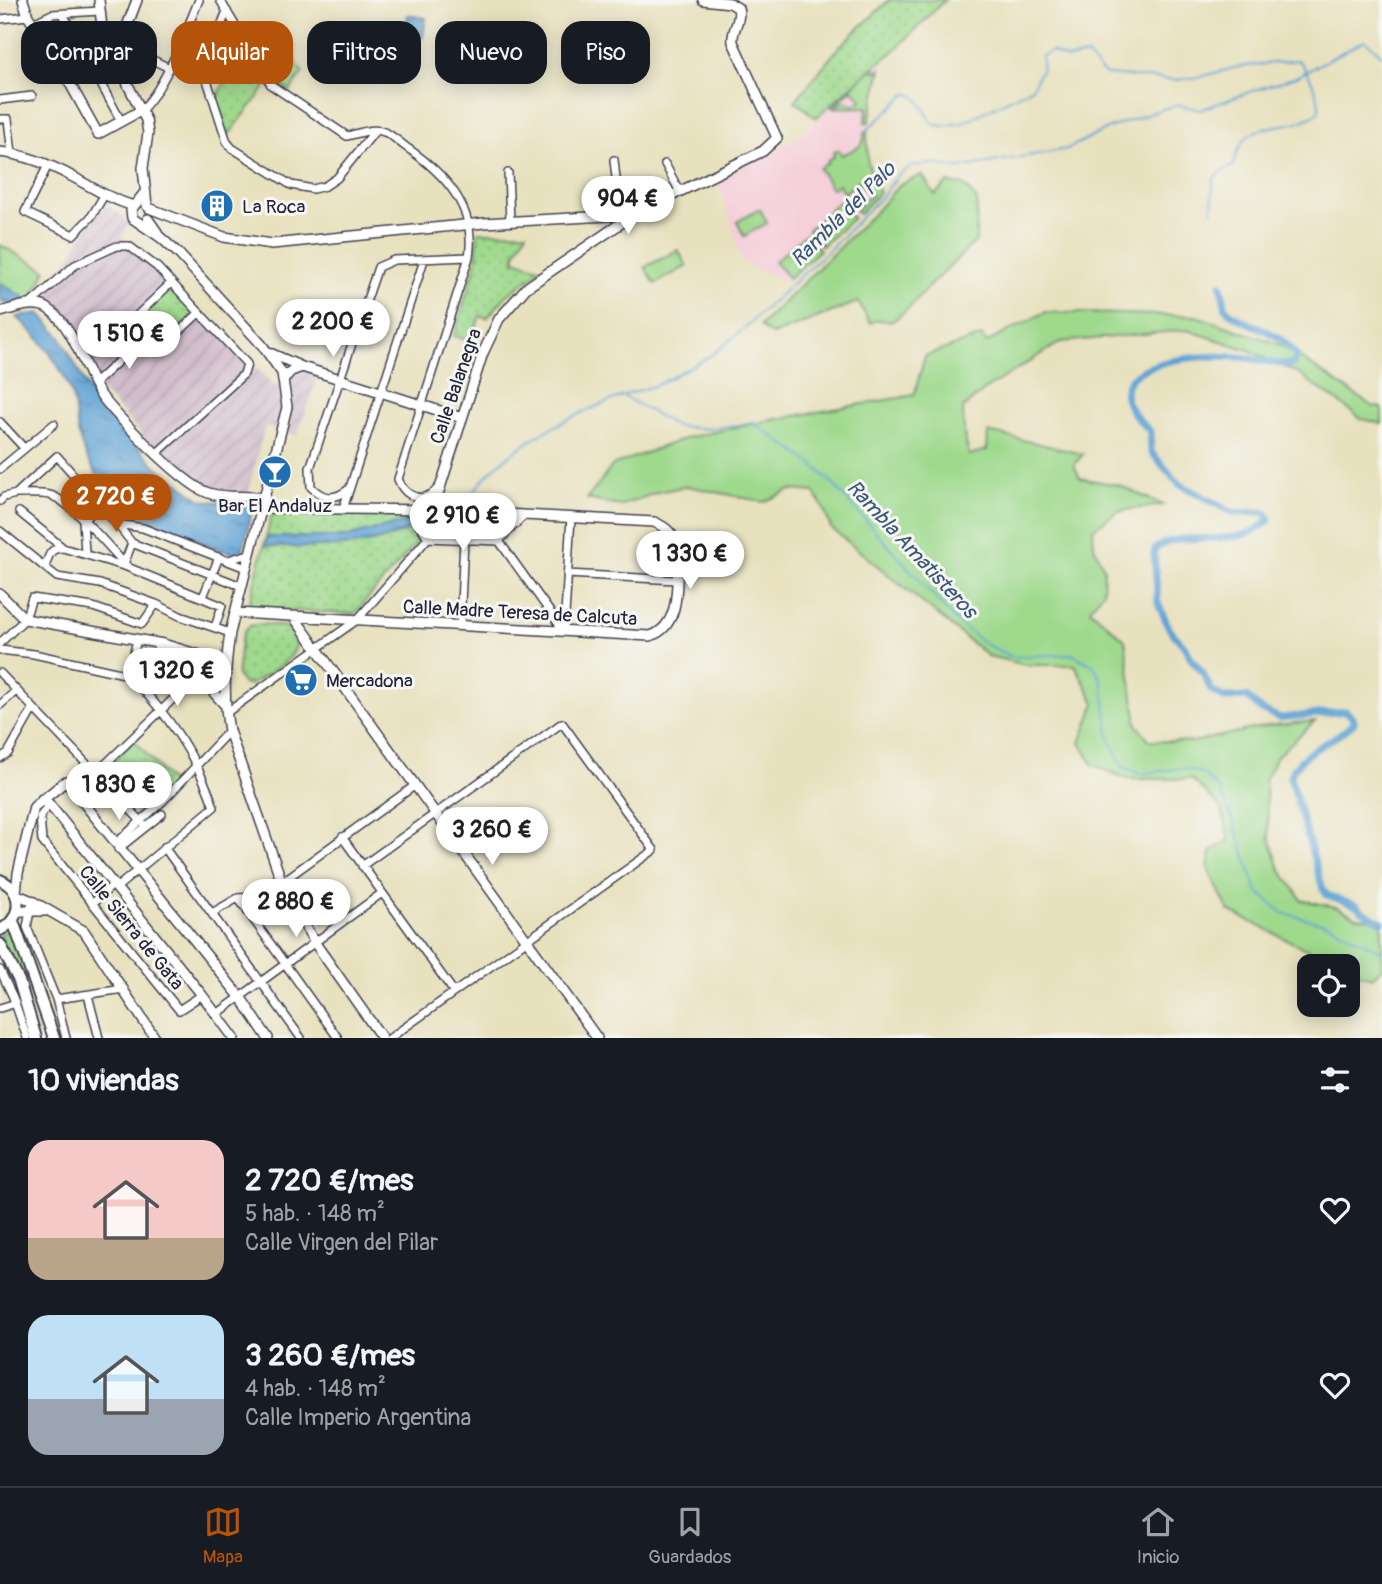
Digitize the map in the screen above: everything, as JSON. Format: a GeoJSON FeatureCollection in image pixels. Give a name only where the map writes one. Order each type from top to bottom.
{"type":"FeatureCollection","features":[{"type":"Feature","properties":{"kind":"main road"},"geometry":{"type":"LineString","coordinates":[[2,881],[16,894],[18,939],[54,1038]]}},
{"type":"Feature","properties":{"kind":"main road"},"geometry":{"type":"LineString","coordinates":[[0,930],[15,916]]}},
{"type":"Feature","properties":{"kind":"main road"},"geometry":{"type":"LineString","coordinates":[[1,949],[20,985],[36,1038]]}},
{"type":"Feature","properties":{"kind":"street"},"geometry":{"type":"LineString","coordinates":[[23,0],[31,20],[98,134],[147,105],[169,68],[199,0]]}},
{"type":"Feature","properties":{"kind":"street"},"geometry":{"type":"LineString","coordinates":[[99,0],[101,21]]}},
{"type":"Feature","properties":{"kind":"street"},"geometry":{"type":"LineString","coordinates":[[129,21],[137,0]]}},
{"type":"Feature","properties":{"kind":"street"},"geometry":{"type":"LineString","coordinates":[[219,0],[271,85],[347,136],[384,132],[439,172],[456,194],[469,225],[469,257],[398,478],[404,491],[418,498],[434,493],[440,486]]}},
{"type":"Feature","properties":{"kind":"street"},"geometry":{"type":"LineString","coordinates":[[0,152],[48,165],[141,212],[163,215],[224,237],[272,244],[510,221],[620,215],[646,208],[764,151],[777,138],[733,42],[733,33],[739,17],[737,8],[730,3],[703,0]]}},
{"type":"Feature","properties":{"kind":"street"},"geometry":{"type":"LineString","coordinates":[[227,11],[205,65],[205,75],[223,135],[232,148],[291,185],[313,189],[325,186],[337,178],[375,131]]}},
{"type":"Feature","properties":{"kind":"street"},"geometry":{"type":"LineString","coordinates":[[0,19],[31,20],[52,14],[100,12]]}},
{"type":"Feature","properties":{"kind":"street"},"geometry":{"type":"LineString","coordinates":[[63,14],[121,121]]}},
{"type":"Feature","properties":{"kind":"street"},"geometry":{"type":"LineString","coordinates":[[157,63],[169,68]]}},
{"type":"Feature","properties":{"kind":"street"},"geometry":{"type":"LineString","coordinates":[[128,84],[146,120],[148,133],[143,168],[145,192],[141,212],[159,237],[178,253],[268,352],[284,380],[287,407],[230,633],[225,709],[229,731],[282,882],[294,908],[315,943],[382,1038]]}},
{"type":"Feature","properties":{"kind":"street"},"geometry":{"type":"LineString","coordinates":[[0,100],[32,96]]}},
{"type":"Feature","properties":{"kind":"street"},"geometry":{"type":"LineString","coordinates":[[0,119],[8,119],[12,154]]}},
{"type":"Feature","properties":{"kind":"street"},"geometry":{"type":"LineString","coordinates":[[614,160],[620,215]]}},
{"type":"Feature","properties":{"kind":"street"},"geometry":{"type":"LineString","coordinates":[[665,164],[680,192]]}},
{"type":"Feature","properties":{"kind":"street"},"geometry":{"type":"LineString","coordinates":[[48,165],[25,212],[73,235],[91,217],[105,194]]}},
{"type":"Feature","properties":{"kind":"street"},"geometry":{"type":"LineString","coordinates":[[508,173],[510,221]]}},
{"type":"Feature","properties":{"kind":"street","name":"Calle Balanegra"},"geometry":{"type":"LineString","coordinates":[[432,510],[490,335],[505,310],[526,288],[599,236],[646,208]]}},
{"type":"Feature","properties":{"kind":"street"},"geometry":{"type":"LineString","coordinates":[[159,237],[158,226],[163,215]]}},
{"type":"Feature","properties":{"kind":"street"},"geometry":{"type":"LineString","coordinates":[[579,216],[599,222],[599,236]]}},
{"type":"Feature","properties":{"kind":"street"},"geometry":{"type":"LineString","coordinates":[[27,306],[75,265],[117,246],[129,246],[157,267],[247,364],[244,374],[156,454]]}},
{"type":"Feature","properties":{"kind":"street"},"geometry":{"type":"LineString","coordinates":[[349,489],[337,497],[326,498],[311,487],[310,468],[377,267],[394,260],[469,257]]}},
{"type":"Feature","properties":{"kind":"street"},"geometry":{"type":"LineString","coordinates":[[343,509],[424,260]]}},
{"type":"Feature","properties":{"kind":"street"},"geometry":{"type":"LineString","coordinates":[[171,283],[130,323],[143,338],[157,352],[199,313]]}},
{"type":"Feature","properties":{"kind":"street"},"geometry":{"type":"LineString","coordinates":[[45,293],[49,309],[68,333],[103,397],[156,454],[205,492],[264,498]]}},
{"type":"Feature","properties":{"kind":"street"},"geometry":{"type":"LineString","coordinates":[[0,312],[39,305],[49,309]]}},
{"type":"Feature","properties":{"kind":"street"},"geometry":{"type":"LineString","coordinates":[[95,383],[143,338]]}},
{"type":"Feature","properties":{"kind":"street"},"geometry":{"type":"LineString","coordinates":[[268,352],[302,367],[461,418]]}},
{"type":"Feature","properties":{"kind":"street"},"geometry":{"type":"LineString","coordinates":[[278,367],[291,371]]}},
{"type":"Feature","properties":{"kind":"street"},"geometry":{"type":"LineString","coordinates":[[284,380],[291,371],[302,367]]}},
{"type":"Feature","properties":{"kind":"street"},"geometry":{"type":"LineString","coordinates":[[0,422],[23,449]]}},
{"type":"Feature","properties":{"kind":"street"},"geometry":{"type":"LineString","coordinates":[[0,469],[54,424]]}},
{"type":"Feature","properties":{"kind":"street"},"geometry":{"type":"LineString","coordinates":[[16,494],[57,456],[132,543],[242,586]]}},
{"type":"Feature","properties":{"kind":"street"},"geometry":{"type":"LineString","coordinates":[[0,501],[4,496],[16,494],[51,495],[83,520],[126,565]]}},
{"type":"Feature","properties":{"kind":"street"},"geometry":{"type":"LineString","coordinates":[[83,520],[99,506]]}},
{"type":"Feature","properties":{"kind":"street","name":"Calle Madre Teresa de Calcuta"},"geometry":{"type":"LineString","coordinates":[[235,613],[650,636],[658,634],[674,614],[678,551],[673,535],[654,522],[410,509],[261,508]]}},
{"type":"Feature","properties":{"kind":"street"},"geometry":{"type":"LineString","coordinates":[[410,509],[428,537]]}},
{"type":"Feature","properties":{"kind":"street"},"geometry":{"type":"LineString","coordinates":[[19,512],[63,548]]}},
{"type":"Feature","properties":{"kind":"street"},"geometry":{"type":"LineString","coordinates":[[428,537],[499,541],[524,515]]}},
{"type":"Feature","properties":{"kind":"street"},"geometry":{"type":"LineString","coordinates":[[564,631],[571,517]]}},
{"type":"Feature","properties":{"kind":"street"},"geometry":{"type":"LineString","coordinates":[[83,520],[85,553]]}},
{"type":"Feature","properties":{"kind":"street"},"geometry":{"type":"LineString","coordinates":[[117,524],[143,528],[246,568]]}},
{"type":"Feature","properties":{"kind":"street"},"geometry":{"type":"LineString","coordinates":[[0,531],[57,576],[100,584],[156,604],[180,617],[230,633]]}},
{"type":"Feature","properties":{"kind":"street"},"geometry":{"type":"LineString","coordinates":[[225,709],[356,620],[428,537]]}},
{"type":"Feature","properties":{"kind":"street"},"geometry":{"type":"LineString","coordinates":[[460,626],[464,539]]}},
{"type":"Feature","properties":{"kind":"street"},"geometry":{"type":"LineString","coordinates":[[499,541],[564,631]]}},
{"type":"Feature","properties":{"kind":"street"},"geometry":{"type":"LineString","coordinates":[[126,565],[132,543]]}},
{"type":"Feature","properties":{"kind":"street"},"geometry":{"type":"LineString","coordinates":[[45,567],[50,551],[55,548],[85,553],[126,565],[222,606],[215,627]]}},
{"type":"Feature","properties":{"kind":"street"},"geometry":{"type":"LineString","coordinates":[[228,560],[250,554]]}},
{"type":"Feature","properties":{"kind":"street"},"geometry":{"type":"LineString","coordinates":[[203,597],[219,557]]}},
{"type":"Feature","properties":{"kind":"street"},"geometry":{"type":"LineString","coordinates":[[567,574],[676,580]]}},
{"type":"Feature","properties":{"kind":"street"},"geometry":{"type":"LineString","coordinates":[[0,594],[25,619],[137,639],[226,663]]}},
{"type":"Feature","properties":{"kind":"street"},"geometry":{"type":"LineString","coordinates":[[0,643],[25,619],[32,598],[93,607],[142,624],[156,604]]}},
{"type":"Feature","properties":{"kind":"street"},"geometry":{"type":"LineString","coordinates":[[294,617],[597,1038]]}},
{"type":"Feature","properties":{"kind":"street"},"geometry":{"type":"LineString","coordinates":[[129,675],[137,639]]}},
{"type":"Feature","properties":{"kind":"street"},"geometry":{"type":"LineString","coordinates":[[153,643],[198,675],[225,709]]}},
{"type":"Feature","properties":{"kind":"street"},"geometry":{"type":"LineString","coordinates":[[0,650],[34,654],[129,675],[161,709],[197,764],[214,807],[94,902]]}},
{"type":"Feature","properties":{"kind":"street"},"geometry":{"type":"LineString","coordinates":[[0,673],[142,822]]}},
{"type":"Feature","properties":{"kind":"street"},"geometry":{"type":"LineString","coordinates":[[95,774],[198,675]]}},
{"type":"Feature","properties":{"kind":"street"},"geometry":{"type":"LineString","coordinates":[[0,705],[16,691]]}},
{"type":"Feature","properties":{"kind":"street"},"geometry":{"type":"LineString","coordinates":[[0,758],[8,753],[33,709]]}},
{"type":"Feature","properties":{"kind":"street"},"geometry":{"type":"LineString","coordinates":[[362,866],[562,723],[654,850],[390,1038]]}},
{"type":"Feature","properties":{"kind":"street"},"geometry":{"type":"LineString","coordinates":[[117,847],[229,731]]}},
{"type":"Feature","properties":{"kind":"street"},"geometry":{"type":"LineString","coordinates":[[155,1038],[84,931],[32,906],[16,894],[18,873],[34,807],[45,801],[66,781],[241,998],[268,1038]]}},
{"type":"Feature","properties":{"kind":"street"},"geometry":{"type":"LineString","coordinates":[[282,882],[414,786]]}},
{"type":"Feature","properties":{"kind":"street"},"geometry":{"type":"LineString","coordinates":[[45,801],[234,1038]]}},
{"type":"Feature","properties":{"kind":"street","name":"Calle Sierra de Gata"},"geometry":{"type":"LineString","coordinates":[[45,801],[40,817],[42,841],[179,1010],[202,995]]}},
{"type":"Feature","properties":{"kind":"street"},"geometry":{"type":"LineString","coordinates":[[117,847],[162,814]]}},
{"type":"Feature","properties":{"kind":"street"},"geometry":{"type":"LineString","coordinates":[[342,837],[454,992]]}},
{"type":"Feature","properties":{"kind":"street"},"geometry":{"type":"LineString","coordinates":[[164,847],[301,1038]]}},
{"type":"Feature","properties":{"kind":"street"},"geometry":{"type":"LineString","coordinates":[[2,881],[18,873]]}},
{"type":"Feature","properties":{"kind":"street"},"geometry":{"type":"LineString","coordinates":[[217,1014],[382,893]]}},
{"type":"Feature","properties":{"kind":"street"},"geometry":{"type":"LineString","coordinates":[[212,913],[238,898],[253,897],[294,908]]}},
{"type":"Feature","properties":{"kind":"street"},"geometry":{"type":"LineString","coordinates":[[238,898],[338,1038]]}},
{"type":"Feature","properties":{"kind":"street"},"geometry":{"type":"LineString","coordinates":[[15,916],[32,906]]}},
{"type":"Feature","properties":{"kind":"street"},"geometry":{"type":"LineString","coordinates":[[32,906],[27,927],[56,999],[66,1038]]}},
{"type":"Feature","properties":{"kind":"street"},"geometry":{"type":"LineString","coordinates":[[18,939],[40,957]]}},
{"type":"Feature","properties":{"kind":"street"},"geometry":{"type":"LineString","coordinates":[[0,970],[16,1003],[27,1038]]}},
{"type":"Feature","properties":{"kind":"street"},"geometry":{"type":"LineString","coordinates":[[56,999],[124,989]]}},
{"type":"Feature","properties":{"kind":"street"},"geometry":{"type":"LineString","coordinates":[[88,995],[99,1038]]}},
{"type":"Feature","properties":{"kind":"street"},"geometry":{"type":"LineString","coordinates":[[0,1008],[16,1003]]}},
{"type":"Feature","properties":{"kind":"shaded area"},"geometry":{"type":"Polygon","coordinates":[[[881,61],[886,66],[881,70],[866,133],[868,163],[879,193],[787,282],[744,263],[718,181],[796,139],[815,121],[821,122],[820,117],[881,61]]]}},
{"type":"Feature","properties":{"kind":"shaded area"},"geometry":{"type":"Polygon","coordinates":[[[107,205],[130,222],[122,237],[175,280],[130,324],[156,355],[202,311],[275,387],[306,361],[321,367],[297,436],[265,426],[248,493],[208,489],[154,447],[103,392],[69,329],[46,299],[88,226],[107,205]]]}},
{"type":"Feature","properties":{"kind":"green space"},"geometry":{"type":"Polygon","coordinates":[[[889,0],[945,0],[893,52],[816,118],[795,101],[839,47],[889,0]]]}},
{"type":"Feature","properties":{"kind":"green space"},"geometry":{"type":"Polygon","coordinates":[[[293,45],[296,65],[303,72],[290,91],[280,84],[293,84],[293,45]]]}},
{"type":"Feature","properties":{"kind":"green space"},"geometry":{"type":"Polygon","coordinates":[[[875,66],[875,72],[881,69],[869,122],[865,122],[868,107],[835,108],[844,101],[854,105],[862,100],[852,89],[832,108],[831,106],[875,66]]]}},
{"type":"Feature","properties":{"kind":"green space"},"geometry":{"type":"Polygon","coordinates":[[[223,85],[267,85],[228,136],[216,99],[223,85]]]}},
{"type":"Feature","properties":{"kind":"green space"},"geometry":{"type":"Polygon","coordinates":[[[867,131],[868,163],[879,193],[859,214],[855,210],[871,195],[858,181],[844,194],[839,184],[832,189],[819,168],[828,163],[834,156],[833,153],[838,150],[842,155],[861,145],[864,132],[867,131]]]}},
{"type":"Feature","properties":{"kind":"green space"},"geometry":{"type":"Polygon","coordinates":[[[922,175],[935,195],[947,183],[964,185],[977,200],[976,241],[910,307],[893,321],[878,320],[870,323],[858,302],[772,335],[760,326],[899,185],[922,175]]]}},
{"type":"Feature","properties":{"kind":"green space"},"geometry":{"type":"Polygon","coordinates":[[[839,202],[853,218],[822,246],[808,230],[839,202]]]}},
{"type":"Feature","properties":{"kind":"green space"},"geometry":{"type":"Polygon","coordinates":[[[760,209],[767,223],[744,236],[737,222],[760,209]]]}},
{"type":"Feature","properties":{"kind":"green space"},"geometry":{"type":"Polygon","coordinates":[[[478,232],[527,232],[515,254],[515,260],[542,269],[506,296],[487,318],[480,316],[471,341],[454,336],[476,264],[478,232]]]}},
{"type":"Feature","properties":{"kind":"green space"},"geometry":{"type":"Polygon","coordinates":[[[806,234],[820,250],[789,278],[774,262],[806,234]]]}},
{"type":"Feature","properties":{"kind":"green space"},"geometry":{"type":"Polygon","coordinates":[[[0,245],[46,270],[31,301],[0,285],[0,245]]]}},
{"type":"Feature","properties":{"kind":"green space"},"geometry":{"type":"Polygon","coordinates":[[[678,250],[687,266],[655,284],[645,267],[678,250]]]}},
{"type":"Feature","properties":{"kind":"green space"},"geometry":{"type":"Polygon","coordinates":[[[171,287],[195,313],[158,347],[134,322],[171,287]]]}},
{"type":"Feature","properties":{"kind":"green space"},"geometry":{"type":"Polygon","coordinates":[[[1045,312],[1196,316],[1281,345],[1372,406],[1382,408],[1382,424],[1362,419],[1299,374],[1249,350],[1187,330],[1061,342],[987,388],[963,408],[964,434],[969,455],[987,450],[988,432],[1083,454],[1074,465],[1080,478],[1118,485],[1163,505],[1118,511],[1093,529],[1094,547],[1104,568],[1103,592],[1090,609],[1125,640],[1137,725],[1150,741],[1193,742],[1266,726],[1315,721],[1277,756],[1265,779],[1269,836],[1280,869],[1302,900],[1336,907],[1357,917],[1382,920],[1382,968],[1372,977],[1360,974],[1360,954],[1316,954],[1229,911],[1208,869],[1211,851],[1229,840],[1222,809],[1192,779],[1127,779],[1093,765],[1080,743],[1095,703],[1075,665],[1026,665],[988,656],[831,528],[814,492],[790,490],[764,502],[687,486],[658,492],[620,506],[587,499],[613,465],[686,438],[914,395],[925,356],[982,336],[986,343],[1045,312]]]}},
{"type":"Feature","properties":{"kind":"green space"},"geometry":{"type":"Polygon","coordinates":[[[272,514],[406,516],[421,538],[354,614],[248,608],[272,514]]]}},
{"type":"Feature","properties":{"kind":"green space"},"geometry":{"type":"Polygon","coordinates":[[[263,624],[287,627],[294,636],[296,645],[293,653],[279,667],[252,684],[245,685],[237,676],[241,641],[249,626],[263,624]]]}},
{"type":"Feature","properties":{"kind":"green space"},"geometry":{"type":"Polygon","coordinates":[[[134,740],[174,785],[141,816],[99,774],[134,740]]]}},
{"type":"Feature","properties":{"kind":"green space"},"geometry":{"type":"Polygon","coordinates":[[[10,929],[27,970],[22,977],[0,934],[10,929]]]}},
{"type":"Feature","properties":{"kind":"water"},"geometry":{"type":"Polygon","coordinates":[[[408,15],[426,18],[423,38],[421,21],[407,21],[408,15]]]}},
{"type":"Feature","properties":{"kind":"water"},"geometry":{"type":"Polygon","coordinates":[[[0,283],[28,300],[11,306],[0,300],[0,283]]]}},
{"type":"Feature","properties":{"kind":"water"},"geometry":{"type":"Polygon","coordinates":[[[40,313],[61,338],[93,398],[156,466],[201,500],[253,506],[243,550],[233,553],[221,550],[129,512],[108,490],[82,446],[73,399],[61,371],[41,342],[17,317],[40,313]]]}},
{"type":"Feature","properties":{"kind":"water"},"geometry":{"type":"Polygon","coordinates":[[[409,521],[414,527],[396,535],[360,544],[322,547],[264,546],[267,537],[345,537],[409,521]]]}},
{"type":"Feature","properties":{"kind":"waterway","name":"Rambla del Palo"},"geometry":{"type":"LineString","coordinates":[[625,395],[657,385],[712,355],[830,249],[885,193],[898,175],[913,166],[931,164],[959,168],[1067,149],[1109,128],[1163,109],[1179,105],[1200,110],[1296,77],[1365,40],[1382,55]]}},
{"type":"Feature","properties":{"kind":"waterway"},"geometry":{"type":"LineString","coordinates":[[867,130],[905,95],[910,94],[918,99],[933,124],[941,126],[962,123],[1032,88],[1042,68],[1042,56],[1051,51],[1067,59],[1088,55],[1106,75],[1175,80],[1238,67],[1298,60],[1313,84],[1319,111],[1308,119],[1270,127],[1247,137],[1239,148],[1234,165],[1213,180],[1212,210]]}},
{"type":"Feature","properties":{"kind":"waterway"},"geometry":{"type":"LineString","coordinates":[[1221,285],[1226,309],[1289,346],[1297,356],[1293,364],[1219,356],[1195,357],[1149,367],[1133,377],[1126,391],[1130,408],[1150,431],[1151,452],[1179,484],[1234,513],[1263,512],[1269,520],[1256,530],[1242,535],[1181,539],[1155,549],[1158,603],[1170,630],[1187,649],[1211,690],[1224,698],[1247,697],[1261,710],[1281,718],[1346,711],[1354,719],[1354,723],[1346,730],[1302,760],[1290,777],[1323,889],[1327,895],[1357,906],[1382,922]]}},
{"type":"Feature","properties":{"kind":"waterway","name":"Rambla Amatisteros"},"geometry":{"type":"LineString","coordinates":[[469,497],[504,459],[536,437],[570,418],[623,396],[676,426],[707,429],[754,423],[811,463],[833,484],[957,622],[985,644],[1012,657],[1072,654],[1094,666],[1102,681],[1110,740],[1123,767],[1141,774],[1181,768],[1202,773],[1219,789],[1233,820],[1257,891],[1283,913],[1330,925],[1382,952]]}},
{"type":"Feature","properties":{"kind":"place","name":"La Roca"},"geometry":{"type":"Point","coordinates":[217,206]}},
{"type":"Feature","properties":{"kind":"place","name":"Bar El Andaluz"},"geometry":{"type":"Point","coordinates":[275,472]}},
{"type":"Feature","properties":{"kind":"place","name":"Mercadona"},"geometry":{"type":"Point","coordinates":[301,680]}}]}
